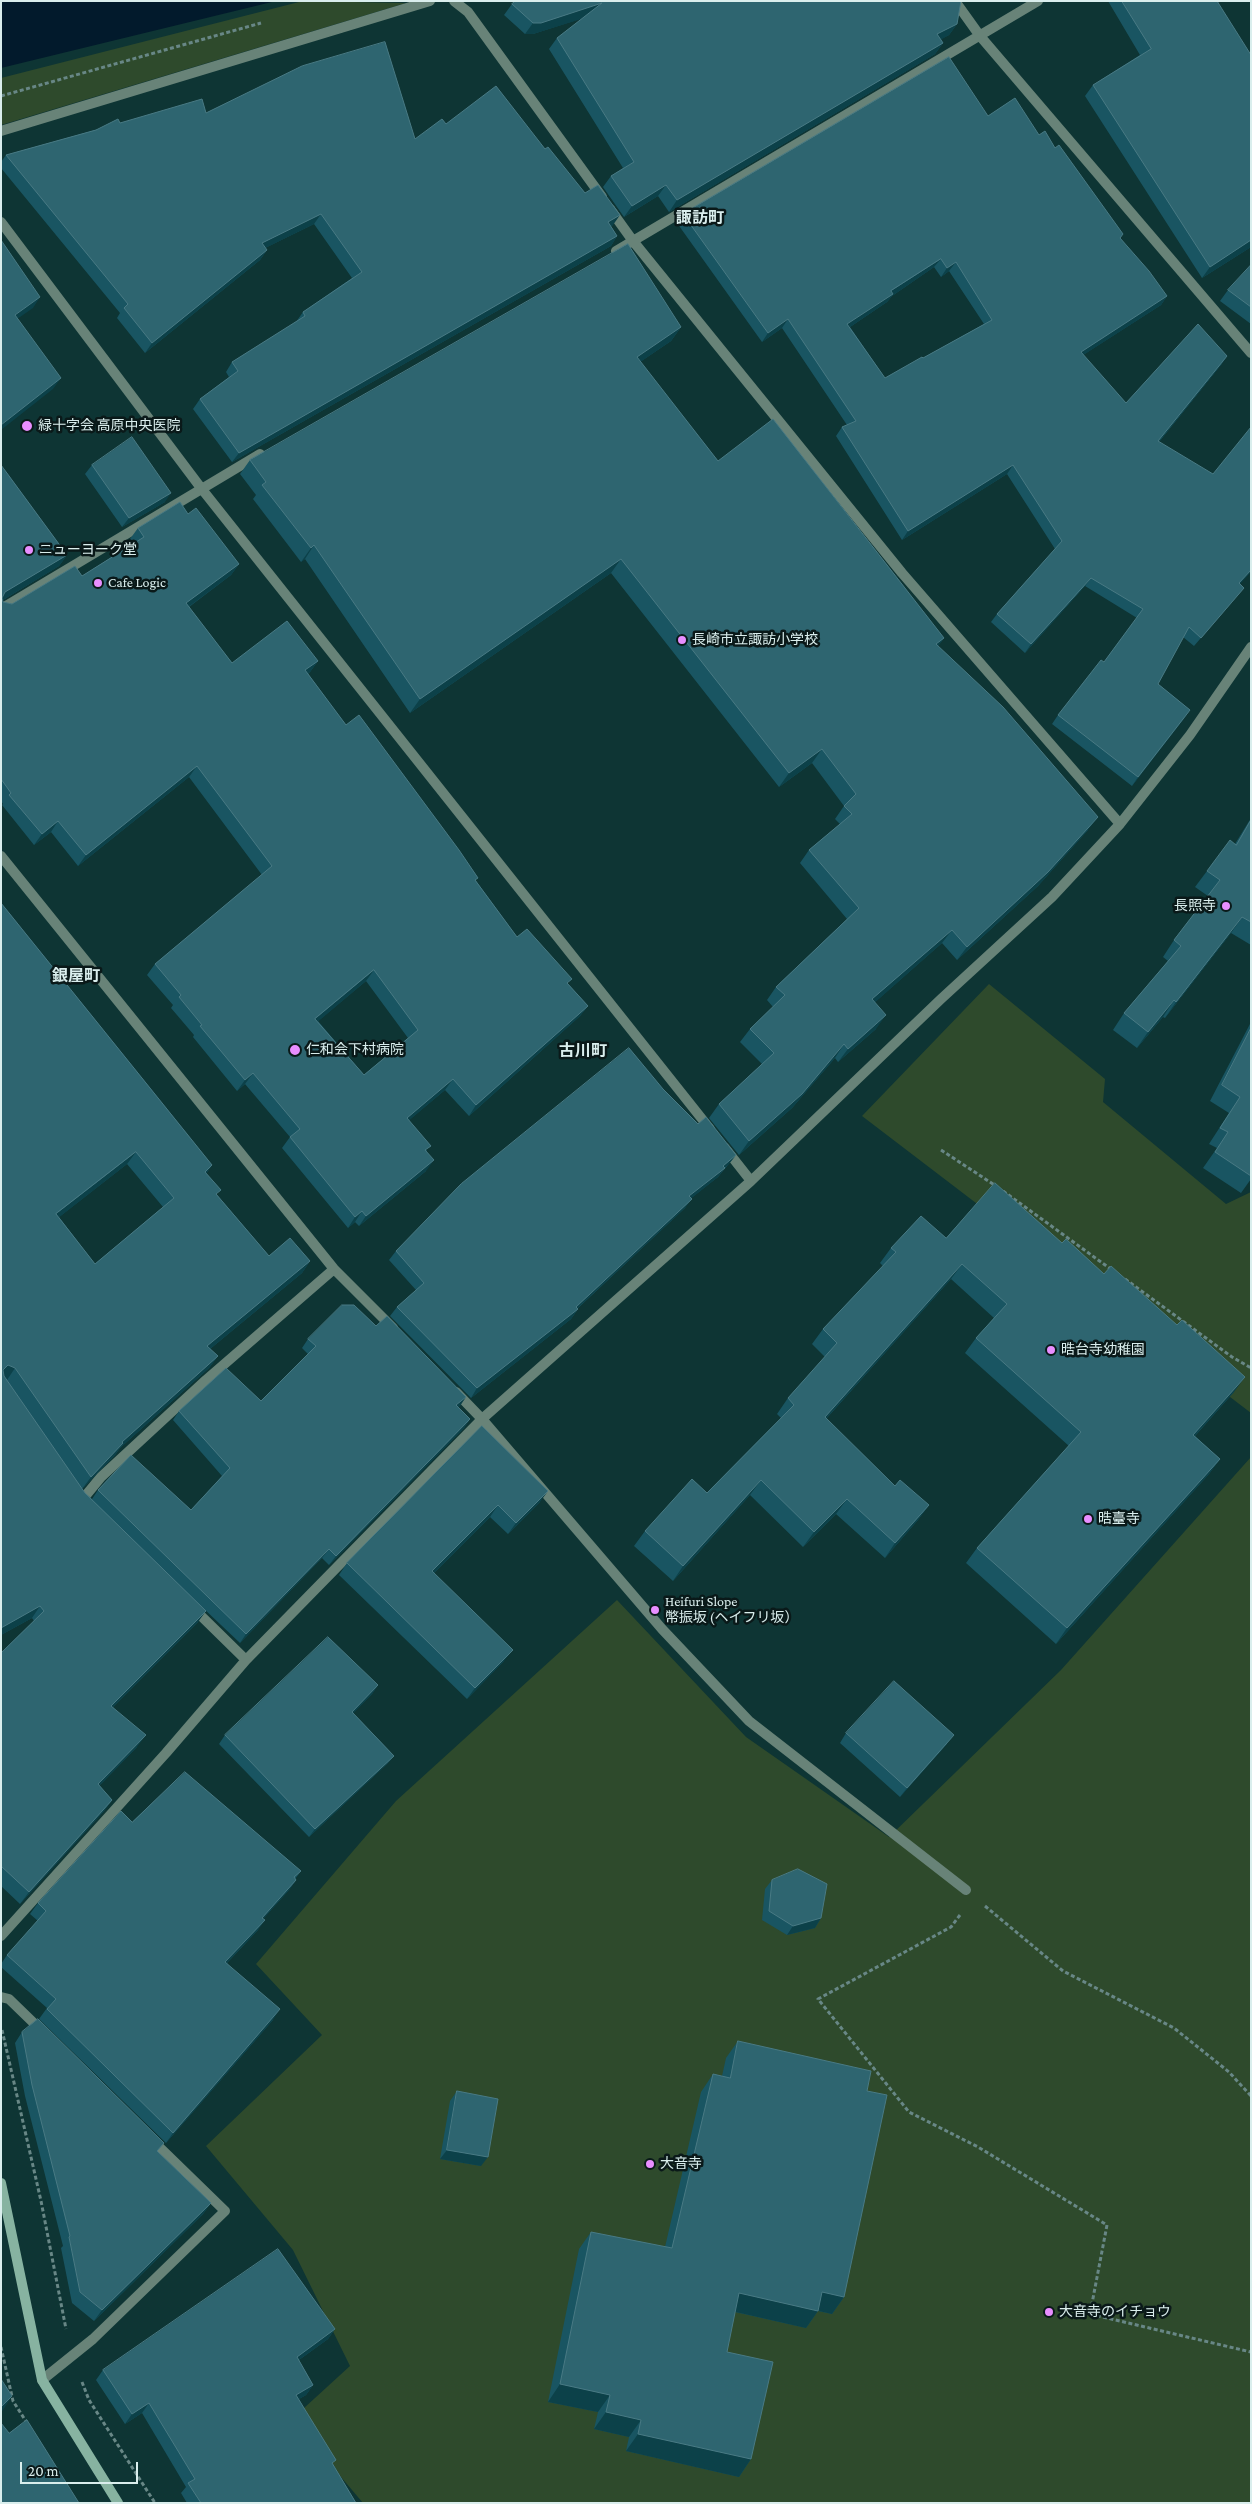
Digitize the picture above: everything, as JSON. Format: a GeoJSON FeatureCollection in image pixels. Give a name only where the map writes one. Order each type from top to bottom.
{"type":"FeatureCollection","features":[{"type":"Feature","properties":{"kind":"street"},"geometry":{"type":"LineString","coordinates":[[1,131],[430,1]]}},
{"type":"Feature","properties":{"kind":"street"},"geometry":{"type":"LineString","coordinates":[[454,1],[468,12],[633,241],[902,573],[1120,824]]}},
{"type":"Feature","properties":{"kind":"street"},"geometry":{"type":"LineString","coordinates":[[955,1],[980,36],[1251,353]]}},
{"type":"Feature","properties":{"kind":"street"},"geometry":{"type":"LineString","coordinates":[[607,256],[1038,1]]}},
{"type":"Feature","properties":{"kind":"street"},"geometry":{"type":"LineString","coordinates":[[1,222],[201,488],[751,1181]]}},
{"type":"Feature","properties":{"kind":"street"},"geometry":{"type":"LineString","coordinates":[[1,609],[270,448]]}},
{"type":"Feature","properties":{"kind":"street"},"geometry":{"type":"LineString","coordinates":[[1,1936],[166,1753],[246,1660],[482,1419],[751,1181],[941,999],[1052,897],[1120,824],[1190,735],[1251,647]]}},
{"type":"Feature","properties":{"kind":"street"},"geometry":{"type":"LineString","coordinates":[[1,856],[334,1269],[402,1337]]}},
{"type":"Feature","properties":{"kind":"street"},"geometry":{"type":"LineString","coordinates":[[83,1499],[101,1477],[206,1380],[334,1269]]}},
{"type":"Feature","properties":{"kind":"street"},"geometry":{"type":"LineString","coordinates":[[449,1385],[482,1419],[662,1629],[749,1722],[966,1890]]}},
{"type":"Feature","properties":{"kind":"street"},"geometry":{"type":"LineString","coordinates":[[182,1597],[246,1660]]}},
{"type":"Feature","properties":{"kind":"street"},"geometry":{"type":"LineString","coordinates":[[1,1997],[9,1999],[51,2040]]}},
{"type":"Feature","properties":{"kind":"street"},"geometry":{"type":"LineString","coordinates":[[42,2380],[93,2339],[225,2211],[141,2129]]}},
{"type":"Feature","properties":{"kind":"street"},"geometry":{"type":"LineString","coordinates":[[1,2183],[42,2380],[118,2503]]}},
{"type":"Feature","properties":{"kind":"path"},"geometry":{"type":"LineString","coordinates":[[1,96],[270,20]]}},
{"type":"Feature","properties":{"kind":"path"},"geometry":{"type":"LineString","coordinates":[[941,1150],[985,1178],[1112,1270]]}},
{"type":"Feature","properties":{"kind":"path"},"geometry":{"type":"LineString","coordinates":[[1120,1276],[1232,1357],[1251,1368]]}},
{"type":"Feature","properties":{"kind":"path"},"geometry":{"type":"LineString","coordinates":[[980,1902],[1062,1971],[1174,2028],[1229,2072],[1251,2096]]}},
{"type":"Feature","properties":{"kind":"path"},"geometry":{"type":"LineString","coordinates":[[962,1911],[952,1927],[818,1999],[909,2112],[978,2147],[1107,2225],[1090,2314],[1251,2352]]}},
{"type":"Feature","properties":{"kind":"path"},"geometry":{"type":"LineString","coordinates":[[1,2027],[41,2201],[64,2312],[69,2359],[80,2376],[89,2400],[155,2503]]}},
{"type":"Feature","properties":{"kind":"path"},"geometry":{"type":"LineString","coordinates":[[1,2347],[14,2401],[28,2424]]}},
{"type":"Feature","properties":{"kind":"green space"},"geometry":{"type":"Polygon","coordinates":[[[303,1],[406,3],[1,125],[1,78],[303,1]]]}},
{"type":"Feature","properties":{"kind":"green space"},"geometry":{"type":"Polygon","coordinates":[[[989,984],[1105,1079],[1103,1102],[1226,1204],[1251,1192],[1251,1413],[862,1116],[989,984]]]}},
{"type":"Feature","properties":{"kind":"green space"},"geometry":{"type":"Polygon","coordinates":[[[1251,1457],[1251,2503],[363,2503],[292,2419],[350,2366],[293,2250],[206,2146],[322,2035],[256,1964],[396,1801],[617,1600],[746,1737],[889,1837],[1061,1670],[1251,1457]]]}},
{"type":"Feature","properties":{"kind":"water"},"geometry":{"type":"Polygon","coordinates":[[[1,1],[276,1],[1,68],[1,1]]]}},
{"type":"Feature","properties":{"kind":"building"},"geometry":{"type":"Polygon","coordinates":[[[516,1],[961,1],[957,24],[937,34],[943,43],[677,200],[666,185],[632,206],[611,176],[634,162],[557,38],[602,3],[541,23],[533,23],[512,4],[516,1]]]}},
{"type":"Feature","properties":{"kind":"building"},"geometry":{"type":"Polygon","coordinates":[[[1122,1],[1217,1],[1251,55],[1251,240],[1210,267],[1093,85],[1151,49],[1122,1]]]}},
{"type":"Feature","properties":{"kind":"building"},"geometry":{"type":"Polygon","coordinates":[[[385,42],[415,139],[442,119],[446,124],[496,86],[545,149],[548,147],[585,193],[598,185],[620,215],[608,222],[617,236],[239,453],[200,399],[238,371],[232,362],[305,316],[303,312],[362,272],[321,214],[262,243],[267,250],[152,343],[124,308],[128,304],[6,155],[96,130],[118,119],[120,123],[202,99],[206,113],[302,66],[385,42]]]}},
{"type":"Feature","properties":{"kind":"building"},"geometry":{"type":"Polygon","coordinates":[[[949,57],[988,116],[1015,98],[1039,135],[1045,131],[1055,148],[1059,145],[1123,234],[1120,238],[1149,271],[1167,296],[1081,352],[1126,403],[1198,324],[1227,356],[1158,441],[1213,474],[1251,427],[1251,570],[1239,583],[1244,588],[1201,638],[1189,627],[1158,684],[1190,710],[1138,777],[1058,715],[1101,660],[1104,662],[1143,609],[1091,578],[1031,644],[997,614],[1062,541],[1013,465],[908,531],[842,427],[856,421],[788,319],[768,333],[683,214],[949,57]],[[941,259],[891,291],[893,294],[847,324],[885,378],[992,320],[956,262],[947,268],[941,259]]]}},
{"type":"Feature","properties":{"kind":"building"},"geometry":{"type":"Polygon","coordinates":[[[1,240],[40,297],[15,315],[61,378],[1,425],[1,240]]]}},
{"type":"Feature","properties":{"kind":"building"},"geometry":{"type":"Polygon","coordinates":[[[628,244],[681,327],[637,357],[718,461],[773,419],[944,638],[936,644],[1003,707],[1098,817],[1048,872],[967,947],[952,930],[872,999],[886,1015],[848,1049],[844,1044],[802,1094],[749,1141],[719,1104],[774,1053],[750,1029],[785,995],[776,987],[859,908],[809,850],[852,814],[844,806],[856,794],[822,749],[789,773],[621,559],[420,699],[314,545],[311,548],[262,485],[266,482],[250,460],[628,244]]]}},
{"type":"Feature","properties":{"kind":"building"},"geometry":{"type":"Polygon","coordinates":[[[1251,265],[1251,307],[1228,290],[1251,265]]]}},
{"type":"Feature","properties":{"kind":"building"},"geometry":{"type":"Polygon","coordinates":[[[132,437],[171,493],[129,518],[92,465],[132,437]]]}},
{"type":"Feature","properties":{"kind":"building"},"geometry":{"type":"Polygon","coordinates":[[[1,465],[67,555],[5,592],[2,598],[3,602],[12,604],[75,566],[82,576],[144,537],[138,528],[180,502],[188,514],[196,508],[239,564],[186,603],[232,663],[287,621],[318,661],[305,670],[346,725],[359,715],[459,850],[478,878],[475,880],[517,937],[527,929],[572,979],[567,983],[588,1006],[476,1105],[453,1079],[407,1118],[431,1146],[425,1150],[434,1160],[366,1216],[362,1211],[355,1217],[290,1137],[300,1129],[253,1073],[245,1080],[200,1026],[202,1025],[179,997],[181,995],[155,964],[272,866],[197,766],[86,855],[58,821],[42,834],[9,795],[11,793],[1,779],[1,465]],[[374,970],[315,1019],[364,1075],[418,1030],[374,970]]]}},
{"type":"Feature","properties":{"kind":"building","name":"長照寺"},"geometry":{"type":"Polygon","coordinates":[[[1251,820],[1251,922],[1242,917],[1176,1002],[1174,1000],[1148,1032],[1124,1013],[1181,946],[1174,940],[1220,880],[1207,871],[1230,840],[1236,845],[1251,820]]]}},
{"type":"Feature","properties":{"kind":"building"},"geometry":{"type":"Polygon","coordinates":[[[1,903],[212,1165],[205,1172],[221,1190],[216,1194],[269,1256],[290,1238],[310,1261],[207,1346],[218,1356],[122,1442],[91,1477],[15,1368],[8,1365],[3,1370],[4,1376],[85,1493],[206,1611],[111,1706],[146,1735],[98,1784],[112,1800],[29,1892],[1,1866],[1,1653],[44,1611],[40,1606],[1,1628],[1,903]],[[136,1152],[56,1214],[95,1264],[174,1198],[136,1152]]]}},
{"type":"Feature","properties":{"kind":"building"},"geometry":{"type":"Polygon","coordinates":[[[1251,1028],[1251,1176],[1215,1152],[1228,1132],[1220,1128],[1240,1097],[1222,1085],[1251,1028]]]}},
{"type":"Feature","properties":{"kind":"building"},"geometry":{"type":"Polygon","coordinates":[[[629,1048],[663,1089],[698,1124],[706,1117],[736,1155],[723,1166],[725,1168],[689,1196],[692,1199],[576,1307],[578,1309],[477,1388],[397,1307],[424,1283],[396,1251],[461,1184],[629,1048]]]}},
{"type":"Feature","properties":{"kind":"building"},"geometry":{"type":"Polygon","coordinates":[[[995,1183],[1062,1243],[1066,1239],[1104,1274],[1111,1266],[1177,1325],[1182,1320],[1245,1377],[1193,1435],[1220,1459],[1067,1628],[977,1548],[1081,1432],[976,1338],[1007,1304],[962,1264],[825,1417],[895,1486],[900,1480],[929,1505],[895,1543],[847,1499],[814,1532],[761,1480],[683,1566],[645,1531],[692,1479],[707,1493],[794,1405],[788,1398],[837,1343],[823,1329],[896,1252],[891,1248],[921,1216],[946,1238],[995,1183]]]}},
{"type":"Feature","properties":{"kind":"building"},"geometry":{"type":"Polygon","coordinates":[[[342,1305],[354,1305],[376,1326],[387,1316],[466,1397],[456,1405],[470,1419],[336,1556],[329,1549],[246,1634],[98,1490],[131,1455],[191,1510],[230,1468],[179,1411],[226,1368],[261,1401],[316,1346],[308,1339],[342,1305]]]}},
{"type":"Feature","properties":{"kind":"building"},"geometry":{"type":"Polygon","coordinates":[[[482,1426],[548,1491],[516,1523],[498,1505],[432,1571],[513,1650],[475,1688],[347,1563],[482,1426]]]}},
{"type":"Feature","properties":{"kind":"building"},"geometry":{"type":"Polygon","coordinates":[[[328,1637],[378,1685],[352,1712],[394,1756],[315,1829],[225,1735],[328,1637]]]}},
{"type":"Feature","properties":{"kind":"building"},"geometry":{"type":"Polygon","coordinates":[[[894,1681],[954,1735],[907,1788],[846,1733],[894,1681]]]}},
{"type":"Feature","properties":{"kind":"building"},"geometry":{"type":"Polygon","coordinates":[[[185,1772],[301,1871],[294,1877],[296,1880],[262,1918],[265,1920],[225,1962],[280,2009],[173,2133],[47,2009],[56,1999],[7,1955],[46,1911],[38,1903],[121,1811],[132,1822],[185,1772]]]}},
{"type":"Feature","properties":{"kind":"building"},"geometry":{"type":"Polygon","coordinates":[[[798,1869],[827,1884],[821,1918],[793,1926],[769,1911],[772,1880],[798,1869]]]}},
{"type":"Feature","properties":{"kind":"building"},"geometry":{"type":"Polygon","coordinates":[[[38,2019],[164,2143],[157,2151],[211,2203],[102,2310],[80,2292],[70,2236],[32,2085],[22,2032],[38,2019]]]}},
{"type":"Feature","properties":{"kind":"building","name":"大音寺"},"geometry":{"type":"Polygon","coordinates":[[[738,2041],[871,2071],[867,2091],[887,2095],[844,2297],[822,2292],[818,2311],[739,2293],[727,2352],[773,2362],[751,2459],[638,2434],[641,2420],[606,2412],[610,2395],[560,2384],[591,2232],[672,2248],[713,2074],[730,2078],[738,2041]]]}},
{"type":"Feature","properties":{"kind":"building"},"geometry":{"type":"Polygon","coordinates":[[[457,2091],[498,2099],[488,2157],[447,2150],[457,2091]]]}},
{"type":"Feature","properties":{"kind":"building"},"geometry":{"type":"Polygon","coordinates":[[[278,2249],[335,2329],[297,2357],[313,2385],[296,2395],[336,2460],[332,2463],[356,2503],[201,2503],[188,2483],[195,2479],[149,2403],[132,2414],[103,2370],[278,2249]]]}},
{"type":"Feature","properties":{"kind":"building"},"geometry":{"type":"Polygon","coordinates":[[[1,2379],[12,2396],[1,2407],[1,2379]]]}},
{"type":"Feature","properties":{"kind":"building"},"geometry":{"type":"Polygon","coordinates":[[[27,2420],[79,2503],[1,2503],[1,2423],[9,2433],[27,2420]]]}},
{"type":"Feature","properties":{"kind":"place","name":"緑十字会 高原中央医院"},"geometry":{"type":"Point","coordinates":[27,426]}},
{"type":"Feature","properties":{"kind":"place","name":"ニューヨーク堂"},"geometry":{"type":"Point","coordinates":[29,550]}},
{"type":"Feature","properties":{"kind":"place","name":"Cafe Logic"},"geometry":{"type":"Point","coordinates":[98,583]}},
{"type":"Feature","properties":{"kind":"place","name":"長崎市立諏訪小学校"},"geometry":{"type":"Point","coordinates":[682,640]}},
{"type":"Feature","properties":{"kind":"place","name":"長照寺"},"geometry":{"type":"Point","coordinates":[1226,906]}},
{"type":"Feature","properties":{"kind":"place","name":"仁和会下村病院"},"geometry":{"type":"Point","coordinates":[295,1050]}},
{"type":"Feature","properties":{"kind":"place","name":"晧台寺幼稚園"},"geometry":{"type":"Point","coordinates":[1051,1350]}},
{"type":"Feature","properties":{"kind":"place","name":"晧臺寺"},"geometry":{"type":"Point","coordinates":[1088,1519]}},
{"type":"Feature","properties":{"kind":"place","name":"Heifuri Slope 幣振坂 (ヘイフリ坂）"},"geometry":{"type":"Point","coordinates":[655,1610]}},
{"type":"Feature","properties":{"kind":"place","name":"大音寺"},"geometry":{"type":"Point","coordinates":[650,2164]}},
{"type":"Feature","properties":{"kind":"place","name":"大音寺のイチョウ"},"geometry":{"type":"Point","coordinates":[1049,2312]}},
{"type":"Feature","properties":{"kind":"district","name":"諏訪町"},"geometry":{"type":"Point","coordinates":[700,218]}},
{"type":"Feature","properties":{"kind":"district","name":"銀屋町"},"geometry":{"type":"Point","coordinates":[76,976]}},
{"type":"Feature","properties":{"kind":"district","name":"古川町"},"geometry":{"type":"Point","coordinates":[583,1051]}}]}
